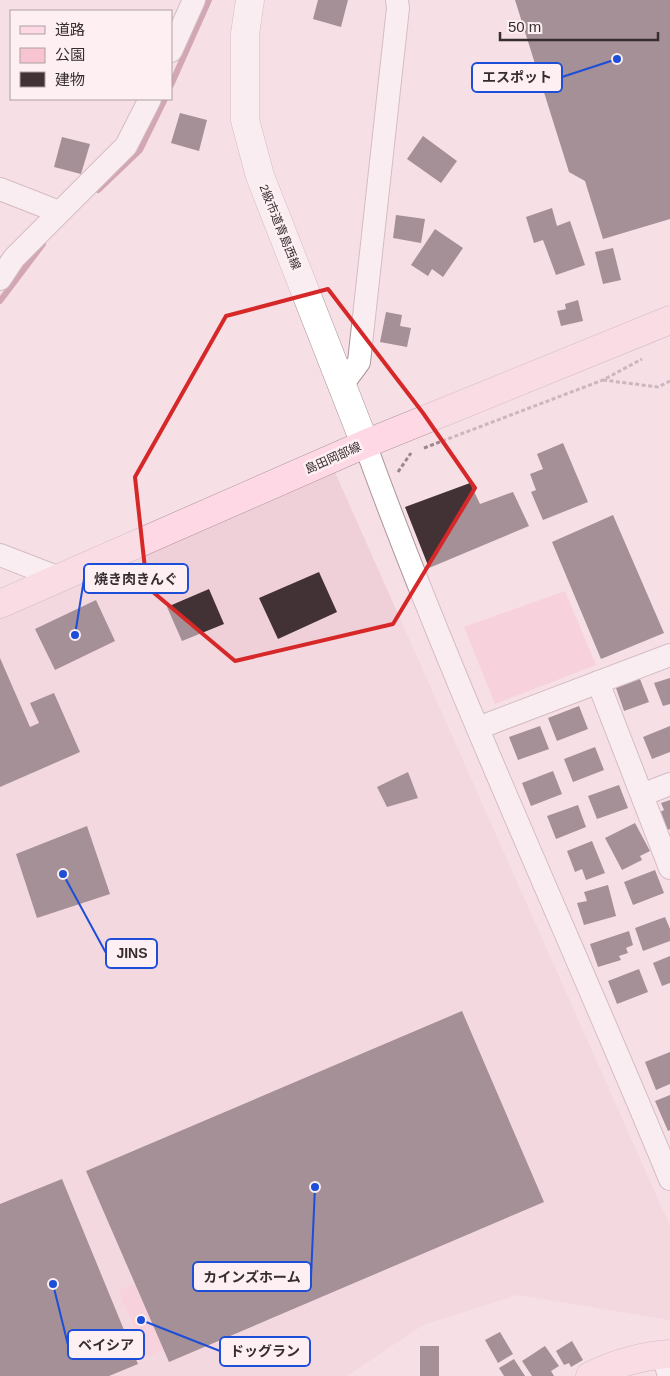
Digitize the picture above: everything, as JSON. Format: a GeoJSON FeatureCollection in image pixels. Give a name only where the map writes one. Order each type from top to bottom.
{"type":"FeatureCollection","features":[{"type":"Feature","properties":{"kind":"main road","name":"島田岡部線"},"geometry":{"type":"LineString","coordinates":[[0,604],[365,444],[670,320]]}},
{"type":"Feature","properties":{"kind":"main road"},"geometry":{"type":"LineString","coordinates":[[590,1376],[616,1364],[648,1356],[668,1362]]}},
{"type":"Feature","properties":{"kind":"street"},"geometry":{"type":"LineString","coordinates":[[172,49],[194,0]]}},
{"type":"Feature","properties":{"kind":"street","name":"2級市道青島西線"},"geometry":{"type":"LineString","coordinates":[[250,0],[245,34],[244,120],[260,176],[365,444]]}},
{"type":"Feature","properties":{"kind":"street"},"geometry":{"type":"LineString","coordinates":[[342,385],[359,362],[398,8],[397,0]]}},
{"type":"Feature","properties":{"kind":"street"},"geometry":{"type":"LineString","coordinates":[[0,279],[14,258],[126,146],[149,100]]}},
{"type":"Feature","properties":{"kind":"street"},"geometry":{"type":"LineString","coordinates":[[0,189],[59,212]]}},
{"type":"Feature","properties":{"kind":"street"},"geometry":{"type":"LineString","coordinates":[[365,444],[396,531],[478,728],[665,1152],[670,1180]]}},
{"type":"Feature","properties":{"kind":"street"},"geometry":{"type":"LineString","coordinates":[[0,555],[62,578]]}},
{"type":"Feature","properties":{"kind":"street"},"geometry":{"type":"LineString","coordinates":[[478,728],[670,655]]}},
{"type":"Feature","properties":{"kind":"street"},"geometry":{"type":"LineString","coordinates":[[598,682],[670,868]]}},
{"type":"Feature","properties":{"kind":"street"},"geometry":{"type":"LineString","coordinates":[[642,795],[670,784]]}},
{"type":"Feature","properties":{"kind":"path"},"geometry":{"type":"LineString","coordinates":[[397,473],[409,454],[603,380],[650,356]]}},
{"type":"Feature","properties":{"kind":"path"},"geometry":{"type":"LineString","coordinates":[[603,380],[658,387],[670,381]]}},
{"type":"Feature","properties":{"kind":"highlighted area"},"geometry":{"type":"Polygon","coordinates":[[[328,289],[423,413],[475,488],[393,624],[235,661],[147,587],[135,477],[226,316],[328,289]]]}},
{"type":"Feature","properties":{"kind":"shaded area"},"geometry":{"type":"Polygon","coordinates":[[[335,472],[670,1226],[670,1320],[518,1295],[423,1325],[347,1376],[0,1376],[0,615],[335,472]]]}},
{"type":"Feature","properties":{"kind":"green space"},"geometry":{"type":"Polygon","coordinates":[[[565,591],[596,665],[495,704],[464,627],[565,591]]]}},
{"type":"Feature","properties":{"kind":"green space"},"geometry":{"type":"Polygon","coordinates":[[[135,1284],[163,1349],[147,1357],[118,1290],[135,1284]]]}},
{"type":"Feature","properties":{"kind":"building"},"geometry":{"type":"Polygon","coordinates":[[[318,0],[348,0],[341,27],[313,19],[318,0]]]}},
{"type":"Feature","properties":{"kind":"building"},"geometry":{"type":"Polygon","coordinates":[[[515,0],[670,0],[670,219],[603,239],[585,181],[569,172],[515,0]]]}},
{"type":"Feature","properties":{"kind":"building"},"geometry":{"type":"Polygon","coordinates":[[[180,113],[207,120],[199,151],[171,143],[180,113]]]}},
{"type":"Feature","properties":{"kind":"building"},"geometry":{"type":"Polygon","coordinates":[[[423,136],[457,161],[441,183],[407,159],[423,136]]]}},
{"type":"Feature","properties":{"kind":"building"},"geometry":{"type":"Polygon","coordinates":[[[62,137],[90,144],[81,174],[54,167],[62,137]]]}},
{"type":"Feature","properties":{"kind":"building"},"geometry":{"type":"Polygon","coordinates":[[[552,208],[557,226],[570,221],[585,265],[556,275],[543,240],[534,243],[526,217],[552,208]]]}},
{"type":"Feature","properties":{"kind":"building"},"geometry":{"type":"Polygon","coordinates":[[[396,215],[425,219],[421,243],[393,238],[396,215]]]}},
{"type":"Feature","properties":{"kind":"building"},"geometry":{"type":"Polygon","coordinates":[[[435,229],[463,248],[443,277],[432,269],[428,276],[411,265],[435,229]]]}},
{"type":"Feature","properties":{"kind":"building"},"geometry":{"type":"Polygon","coordinates":[[[613,248],[621,280],[603,284],[595,252],[613,248]]]}},
{"type":"Feature","properties":{"kind":"building"},"geometry":{"type":"Polygon","coordinates":[[[578,300],[583,321],[561,326],[557,311],[566,309],[565,304],[578,300]]]}},
{"type":"Feature","properties":{"kind":"building"},"geometry":{"type":"Polygon","coordinates":[[[386,312],[402,315],[400,326],[411,328],[407,347],[380,342],[386,312]]]}},
{"type":"Feature","properties":{"kind":"building"},"geometry":{"type":"Polygon","coordinates":[[[563,443],[588,502],[543,520],[531,492],[536,490],[530,474],[543,469],[537,454],[563,443]]]}},
{"type":"Feature","properties":{"kind":"building"},"geometry":{"type":"Polygon","coordinates":[[[470,483],[480,504],[513,492],[529,526],[429,568],[405,507],[470,483]]]}},
{"type":"Feature","properties":{"kind":"building"},"geometry":{"type":"Polygon","coordinates":[[[613,515],[664,633],[601,659],[552,542],[613,515]]]}},
{"type":"Feature","properties":{"kind":"building"},"geometry":{"type":"Polygon","coordinates":[[[319,572],[337,612],[278,639],[259,598],[319,572]]]}},
{"type":"Feature","properties":{"kind":"building"},"geometry":{"type":"Polygon","coordinates":[[[209,589],[224,624],[182,641],[167,607],[209,589]]]}},
{"type":"Feature","properties":{"kind":"building"},"geometry":{"type":"Polygon","coordinates":[[[96,600],[115,641],[55,670],[35,629],[96,600]]]}},
{"type":"Feature","properties":{"kind":"building"},"geometry":{"type":"Polygon","coordinates":[[[0,658],[30,727],[39,723],[30,703],[54,693],[80,752],[0,787],[0,658]]]}},
{"type":"Feature","properties":{"kind":"building"},"geometry":{"type":"Polygon","coordinates":[[[670,678],[670,704],[663,706],[654,683],[670,678]]]}},
{"type":"Feature","properties":{"kind":"building"},"geometry":{"type":"Polygon","coordinates":[[[640,679],[649,702],[624,711],[616,688],[640,679]]]}},
{"type":"Feature","properties":{"kind":"building"},"geometry":{"type":"Polygon","coordinates":[[[579,706],[588,729],[557,741],[548,718],[579,706]]]}},
{"type":"Feature","properties":{"kind":"building"},"geometry":{"type":"Polygon","coordinates":[[[540,726],[549,749],[518,760],[509,737],[540,726]]]}},
{"type":"Feature","properties":{"kind":"building"},"geometry":{"type":"Polygon","coordinates":[[[670,726],[670,752],[652,759],[643,737],[670,726]]]}},
{"type":"Feature","properties":{"kind":"building"},"geometry":{"type":"Polygon","coordinates":[[[595,747],[604,770],[573,782],[564,759],[595,747]]]}},
{"type":"Feature","properties":{"kind":"building"},"geometry":{"type":"Polygon","coordinates":[[[553,771],[562,794],[531,806],[522,783],[553,771]]]}},
{"type":"Feature","properties":{"kind":"building"},"geometry":{"type":"Polygon","coordinates":[[[408,772],[418,798],[387,807],[377,787],[408,772]]]}},
{"type":"Feature","properties":{"kind":"building"},"geometry":{"type":"Polygon","coordinates":[[[619,785],[628,808],[597,819],[588,796],[619,785]]]}},
{"type":"Feature","properties":{"kind":"building"},"geometry":{"type":"Polygon","coordinates":[[[670,800],[670,829],[665,831],[658,813],[664,810],[661,803],[670,800]]]}},
{"type":"Feature","properties":{"kind":"building"},"geometry":{"type":"Polygon","coordinates":[[[578,805],[586,827],[556,839],[547,816],[578,805]]]}},
{"type":"Feature","properties":{"kind":"building"},"geometry":{"type":"Polygon","coordinates":[[[635,823],[650,851],[640,856],[642,860],[622,870],[605,838],[635,823]]]}},
{"type":"Feature","properties":{"kind":"building"},"geometry":{"type":"Polygon","coordinates":[[[87,826],[110,894],[37,918],[16,854],[87,826]]]}},
{"type":"Feature","properties":{"kind":"building"},"geometry":{"type":"Polygon","coordinates":[[[592,841],[605,873],[586,880],[582,869],[575,872],[567,851],[592,841]]]}},
{"type":"Feature","properties":{"kind":"building"},"geometry":{"type":"Polygon","coordinates":[[[655,870],[664,893],[633,905],[624,882],[655,870]]]}},
{"type":"Feature","properties":{"kind":"building"},"geometry":{"type":"Polygon","coordinates":[[[608,885],[616,916],[584,925],[577,903],[587,901],[584,892],[608,885]]]}},
{"type":"Feature","properties":{"kind":"building"},"geometry":{"type":"Polygon","coordinates":[[[665,917],[670,929],[670,941],[643,951],[635,928],[665,917]]]}},
{"type":"Feature","properties":{"kind":"building"},"geometry":{"type":"Polygon","coordinates":[[[629,931],[633,945],[626,948],[628,953],[619,956],[621,960],[598,967],[590,944],[629,931]]]}},
{"type":"Feature","properties":{"kind":"building"},"geometry":{"type":"Polygon","coordinates":[[[670,956],[670,983],[662,986],[653,963],[670,956]]]}},
{"type":"Feature","properties":{"kind":"building"},"geometry":{"type":"Polygon","coordinates":[[[639,969],[648,992],[617,1004],[608,981],[639,969]]]}},
{"type":"Feature","properties":{"kind":"building"},"geometry":{"type":"Polygon","coordinates":[[[462,1011],[544,1202],[169,1362],[86,1171],[462,1011]]]}},
{"type":"Feature","properties":{"kind":"building"},"geometry":{"type":"Polygon","coordinates":[[[670,1052],[670,1084],[656,1090],[645,1062],[670,1052]]]}},
{"type":"Feature","properties":{"kind":"building"},"geometry":{"type":"Polygon","coordinates":[[[670,1095],[670,1130],[668,1131],[655,1101],[670,1095]]]}},
{"type":"Feature","properties":{"kind":"building"},"geometry":{"type":"Polygon","coordinates":[[[62,1179],[138,1364],[109,1376],[0,1376],[0,1204],[62,1179]]]}},
{"type":"Feature","properties":{"kind":"building"},"geometry":{"type":"Polygon","coordinates":[[[500,1332],[513,1354],[498,1363],[485,1340],[500,1332]]]}},
{"type":"Feature","properties":{"kind":"building"},"geometry":{"type":"Polygon","coordinates":[[[572,1341],[583,1360],[571,1367],[569,1363],[564,1365],[556,1351],[572,1341]]]}},
{"type":"Feature","properties":{"kind":"building"},"geometry":{"type":"Polygon","coordinates":[[[420,1346],[439,1346],[439,1376],[420,1376],[420,1346]]]}},
{"type":"Feature","properties":{"kind":"building"},"geometry":{"type":"Polygon","coordinates":[[[545,1346],[559,1366],[551,1371],[554,1376],[532,1376],[522,1361],[545,1346]]]}},
{"type":"Feature","properties":{"kind":"building"},"geometry":{"type":"Polygon","coordinates":[[[514,1359],[525,1376],[504,1376],[499,1368],[514,1359]]]}},
{"type":"Feature","properties":{"kind":"waterway"},"geometry":{"type":"LineString","coordinates":[[172,83],[209,0]]}},
{"type":"Feature","properties":{"kind":"waterway"},"geometry":{"type":"LineString","coordinates":[[98,190],[140,150],[165,100]]}},
{"type":"Feature","properties":{"kind":"waterway"},"geometry":{"type":"LineString","coordinates":[[0,301],[43,244]]}},
{"type":"Feature","properties":{"kind":"place","name":"エスポット"},"geometry":{"type":"Point","coordinates":[617,59]}},
{"type":"Feature","properties":{"kind":"place","name":"焼き肉きんぐ"},"geometry":{"type":"Point","coordinates":[75,635]}},
{"type":"Feature","properties":{"kind":"place","name":"JINS"},"geometry":{"type":"Point","coordinates":[63,874]}},
{"type":"Feature","properties":{"kind":"place","name":"カインズホーム"},"geometry":{"type":"Point","coordinates":[315,1187]}},
{"type":"Feature","properties":{"kind":"place","name":"ベイシア"},"geometry":{"type":"Point","coordinates":[53,1284]}},
{"type":"Feature","properties":{"kind":"place","name":"ドッグラン"},"geometry":{"type":"Point","coordinates":[141,1320]}}]}
